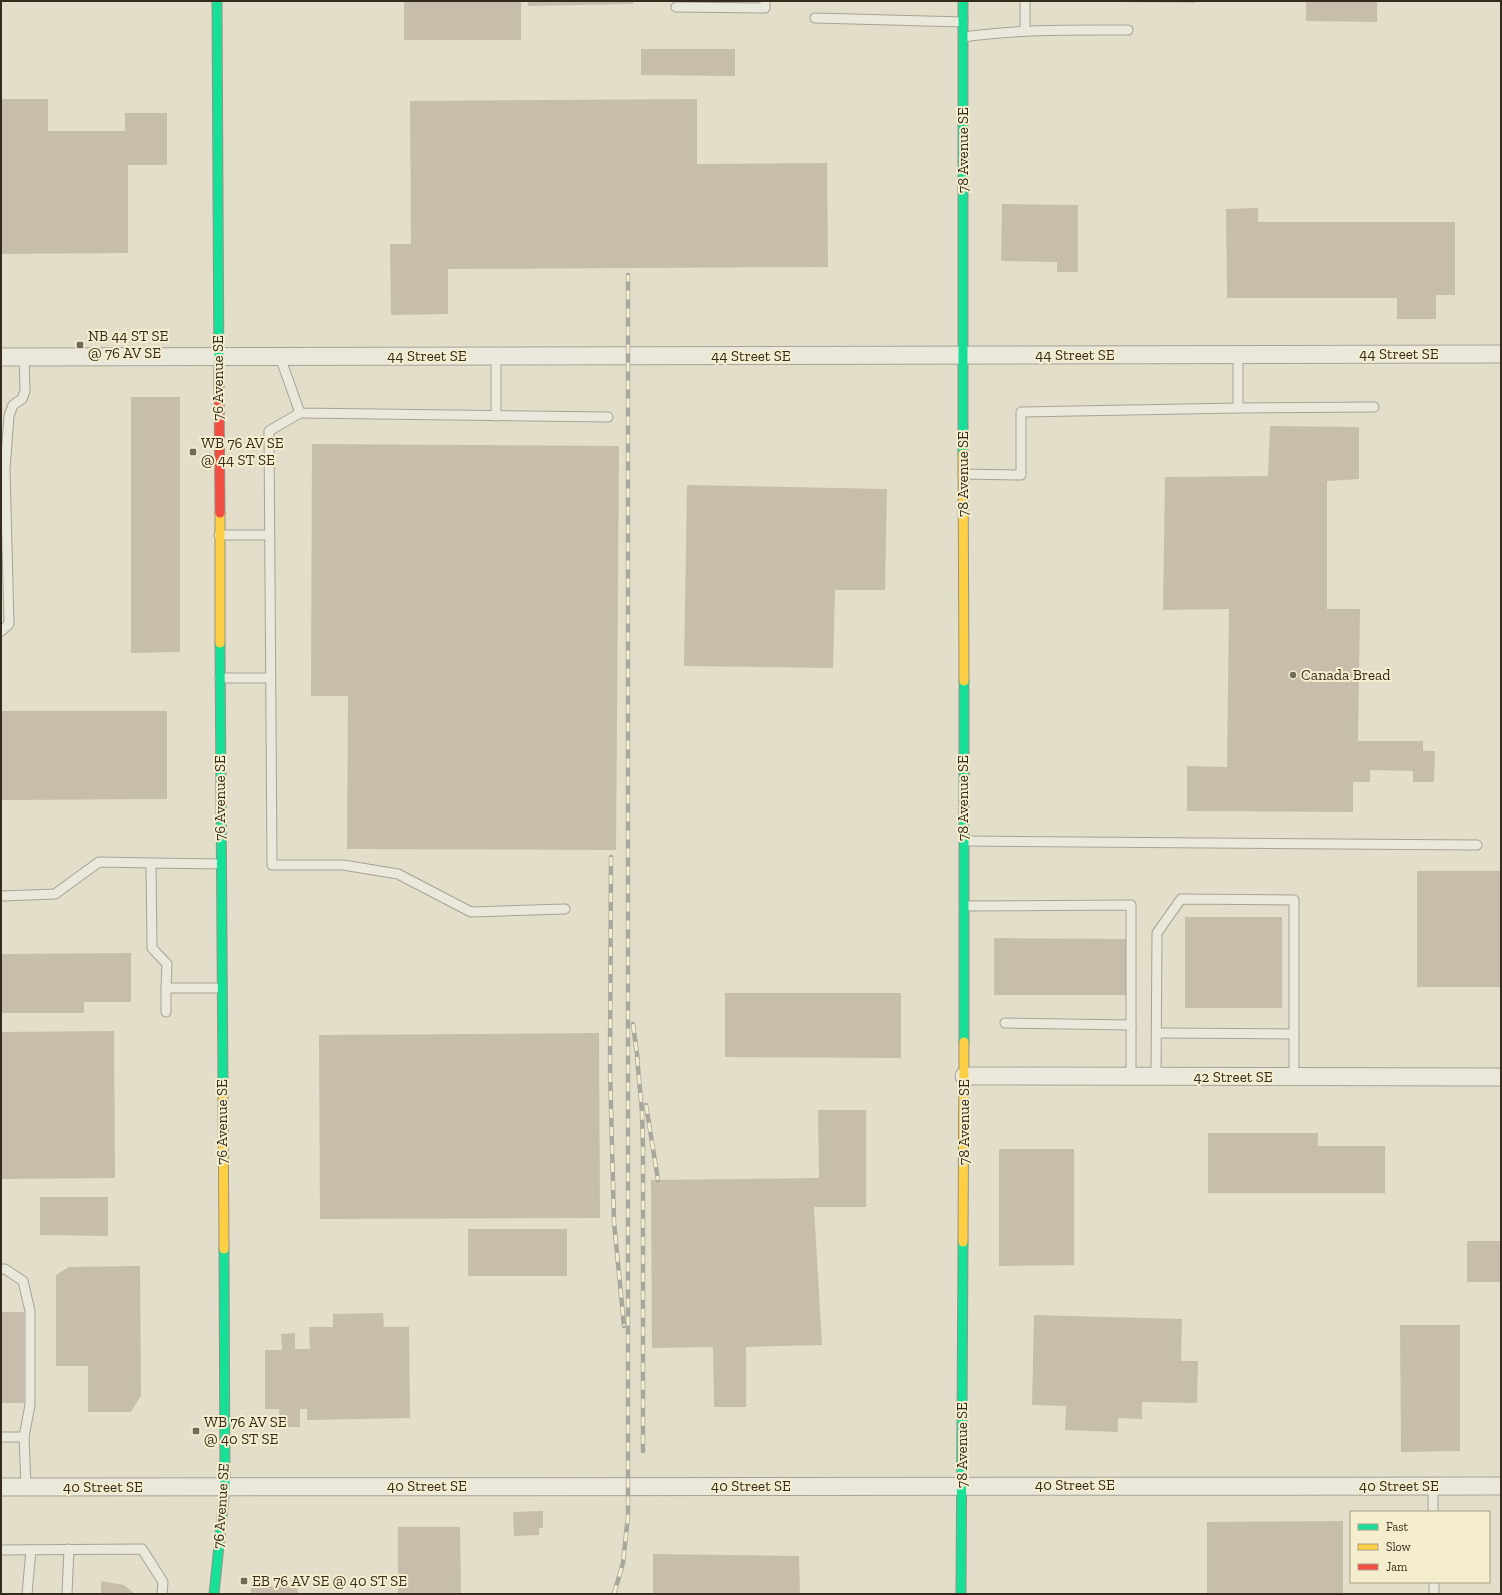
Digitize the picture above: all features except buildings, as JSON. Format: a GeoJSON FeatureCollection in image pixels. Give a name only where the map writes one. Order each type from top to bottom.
{"type":"FeatureCollection","features":[{"type":"Feature","properties":{"kind":"street","name":"76 Avenue SE"},"geometry":{"type":"LineString","coordinates":[[214,1594],[224,1487],[217,1]]}},
{"type":"Feature","properties":{"kind":"street","name":"78 Avenue SE"},"geometry":{"type":"LineString","coordinates":[[962,1594],[961,1485],[964,1076],[963,1]]}},
{"type":"Feature","properties":{"kind":"street","name":"44 Street SE"},"geometry":{"type":"LineString","coordinates":[[1,357],[1501,354]]}},
{"type":"Feature","properties":{"kind":"street","name":"42 Street SE"},"geometry":{"type":"LineString","coordinates":[[964,1076],[1501,1077]]}},
{"type":"Feature","properties":{"kind":"street","name":"40 Street SE"},"geometry":{"type":"LineString","coordinates":[[1,1487],[961,1485],[1501,1486]]}},
{"type":"Feature","properties":{"kind":"lane"},"geometry":{"type":"LineString","coordinates":[[676,7],[765,8],[765,1]]}},
{"type":"Feature","properties":{"kind":"lane"},"geometry":{"type":"LineString","coordinates":[[1025,1],[1025,30]]}},
{"type":"Feature","properties":{"kind":"lane"},"geometry":{"type":"LineString","coordinates":[[815,18],[963,22]]}},
{"type":"Feature","properties":{"kind":"lane"},"geometry":{"type":"LineString","coordinates":[[963,37],[1025,30],[1128,30]]}},
{"type":"Feature","properties":{"kind":"lane"},"geometry":{"type":"LineString","coordinates":[[1238,354],[1238,408]]}},
{"type":"Feature","properties":{"kind":"lane"},"geometry":{"type":"LineString","coordinates":[[496,356],[496,416]]}},
{"type":"Feature","properties":{"kind":"lane"},"geometry":{"type":"LineString","coordinates":[[1,631],[9,624],[5,469],[9,416],[13,406],[22,399],[25,391],[24,357]]}},
{"type":"Feature","properties":{"kind":"lane"},"geometry":{"type":"LineString","coordinates":[[280,357],[300,413]]}},
{"type":"Feature","properties":{"kind":"lane"},"geometry":{"type":"LineString","coordinates":[[963,474],[1021,475],[1021,412],[1374,407]]}},
{"type":"Feature","properties":{"kind":"lane"},"geometry":{"type":"LineString","coordinates":[[565,909],[471,912],[398,874],[344,865],[272,865],[269,431],[300,413],[608,417]]}},
{"type":"Feature","properties":{"kind":"lane"},"geometry":{"type":"LineString","coordinates":[[219,535],[269,535]]}},
{"type":"Feature","properties":{"kind":"lane"},"geometry":{"type":"LineString","coordinates":[[220,678],[270,678]]}},
{"type":"Feature","properties":{"kind":"lane"},"geometry":{"type":"LineString","coordinates":[[964,841],[1477,845]]}},
{"type":"Feature","properties":{"kind":"lane"},"geometry":{"type":"LineString","coordinates":[[1,896],[55,894],[99,862],[221,864]]}},
{"type":"Feature","properties":{"kind":"lane"},"geometry":{"type":"LineString","coordinates":[[151,863],[152,948],[167,964],[166,1012]]}},
{"type":"Feature","properties":{"kind":"lane"},"geometry":{"type":"LineString","coordinates":[[1156,1076],[1157,933],[1181,899],[1294,900],[1294,1077]]}},
{"type":"Feature","properties":{"kind":"lane"},"geometry":{"type":"LineString","coordinates":[[964,906],[1131,905],[1131,1076]]}},
{"type":"Feature","properties":{"kind":"lane"},"geometry":{"type":"LineString","coordinates":[[166,988],[222,988]]}},
{"type":"Feature","properties":{"kind":"lane"},"geometry":{"type":"LineString","coordinates":[[1005,1023],[1131,1025]]}},
{"type":"Feature","properties":{"kind":"lane"},"geometry":{"type":"LineString","coordinates":[[1157,1033],[1294,1034]]}},
{"type":"Feature","properties":{"kind":"lane"},"geometry":{"type":"LineString","coordinates":[[1,1269],[5,1269],[23,1281],[30,1311],[30,1405],[24,1437],[26,1487]]}},
{"type":"Feature","properties":{"kind":"lane"},"geometry":{"type":"LineString","coordinates":[[1,1437],[24,1437]]}},
{"type":"Feature","properties":{"kind":"lane"},"geometry":{"type":"LineString","coordinates":[[1433,1486],[1433,1511]]}},
{"type":"Feature","properties":{"kind":"lane"},"geometry":{"type":"LineString","coordinates":[[67,1594],[69,1549]]}},
{"type":"Feature","properties":{"kind":"lane"},"geometry":{"type":"LineString","coordinates":[[1,1550],[142,1549],[163,1582],[162,1594]]}},
{"type":"Feature","properties":{"kind":"lane"},"geometry":{"type":"LineString","coordinates":[[27,1594],[31,1550]]}},
{"type":"Feature","properties":{"kind":"lane"},"geometry":{"type":"LineString","coordinates":[[1434,1583],[1434,1594]]}},
{"type":"Feature","properties":{"kind":"railway"},"geometry":{"type":"LineString","coordinates":[[614,1594],[623,1563],[628,1516],[628,275]]}},
{"type":"Feature","properties":{"kind":"railway"},"geometry":{"type":"LineString","coordinates":[[611,857],[610,1069],[614,1222],[624,1326]]}},
{"type":"Feature","properties":{"kind":"railway"},"geometry":{"type":"LineString","coordinates":[[633,1024],[638,1062]]}},
{"type":"Feature","properties":{"kind":"railway"},"geometry":{"type":"LineString","coordinates":[[637,1057],[642,1112],[643,1149],[643,1451]]}},
{"type":"Feature","properties":{"kind":"railway"},"geometry":{"type":"LineString","coordinates":[[646,1105],[658,1180]]}},
{"type":"Feature","properties":{"kind":"traffic: fast"},"geometry":{"type":"LineString","coordinates":[[217,1],[219,384]]}},
{"type":"Feature","properties":{"kind":"traffic: fast"},"geometry":{"type":"LineString","coordinates":[[963,1],[963,454]]}},
{"type":"Feature","properties":{"kind":"traffic: fast"},"geometry":{"type":"LineString","coordinates":[[220,643],[223,1091]]}},
{"type":"Feature","properties":{"kind":"traffic: fast"},"geometry":{"type":"LineString","coordinates":[[964,681],[964,1042]]}},
{"type":"Feature","properties":{"kind":"traffic: fast"},"geometry":{"type":"LineString","coordinates":[[961,1594],[963,1242]]}},
{"type":"Feature","properties":{"kind":"traffic: fast"},"geometry":{"type":"LineString","coordinates":[[214,1594],[225,1487],[224,1249]]}},
{"type":"Feature","properties":{"kind":"traffic: slow"},"geometry":{"type":"LineString","coordinates":[[963,454],[964,681]]}},
{"type":"Feature","properties":{"kind":"traffic: slow"},"geometry":{"type":"LineString","coordinates":[[220,513],[220,643]]}},
{"type":"Feature","properties":{"kind":"traffic: slow"},"geometry":{"type":"LineString","coordinates":[[963,1242],[964,1042]]}},
{"type":"Feature","properties":{"kind":"traffic: slow"},"geometry":{"type":"LineString","coordinates":[[223,1091],[224,1249]]}},
{"type":"Feature","properties":{"kind":"traffic: jam"},"geometry":{"type":"LineString","coordinates":[[219,384],[220,513]]}},
{"type":"Feature","properties":{"kind":"place","name":"NB 44 ST SE @ 76 AV SE"},"geometry":{"type":"Point","coordinates":[80,345]}},
{"type":"Feature","properties":{"kind":"place","name":"WB 76 AV SE @ 44 ST SE"},"geometry":{"type":"Point","coordinates":[193,452]}},
{"type":"Feature","properties":{"kind":"place","name":"Canada Bread"},"geometry":{"type":"Point","coordinates":[1293,675]}},
{"type":"Feature","properties":{"kind":"place","name":"WB 76 AV SE @ 40 ST SE"},"geometry":{"type":"Point","coordinates":[196,1431]}},
{"type":"Feature","properties":{"kind":"place","name":"EB 76 AV SE @ 40 ST SE"},"geometry":{"type":"Point","coordinates":[244,1581]}}]}
